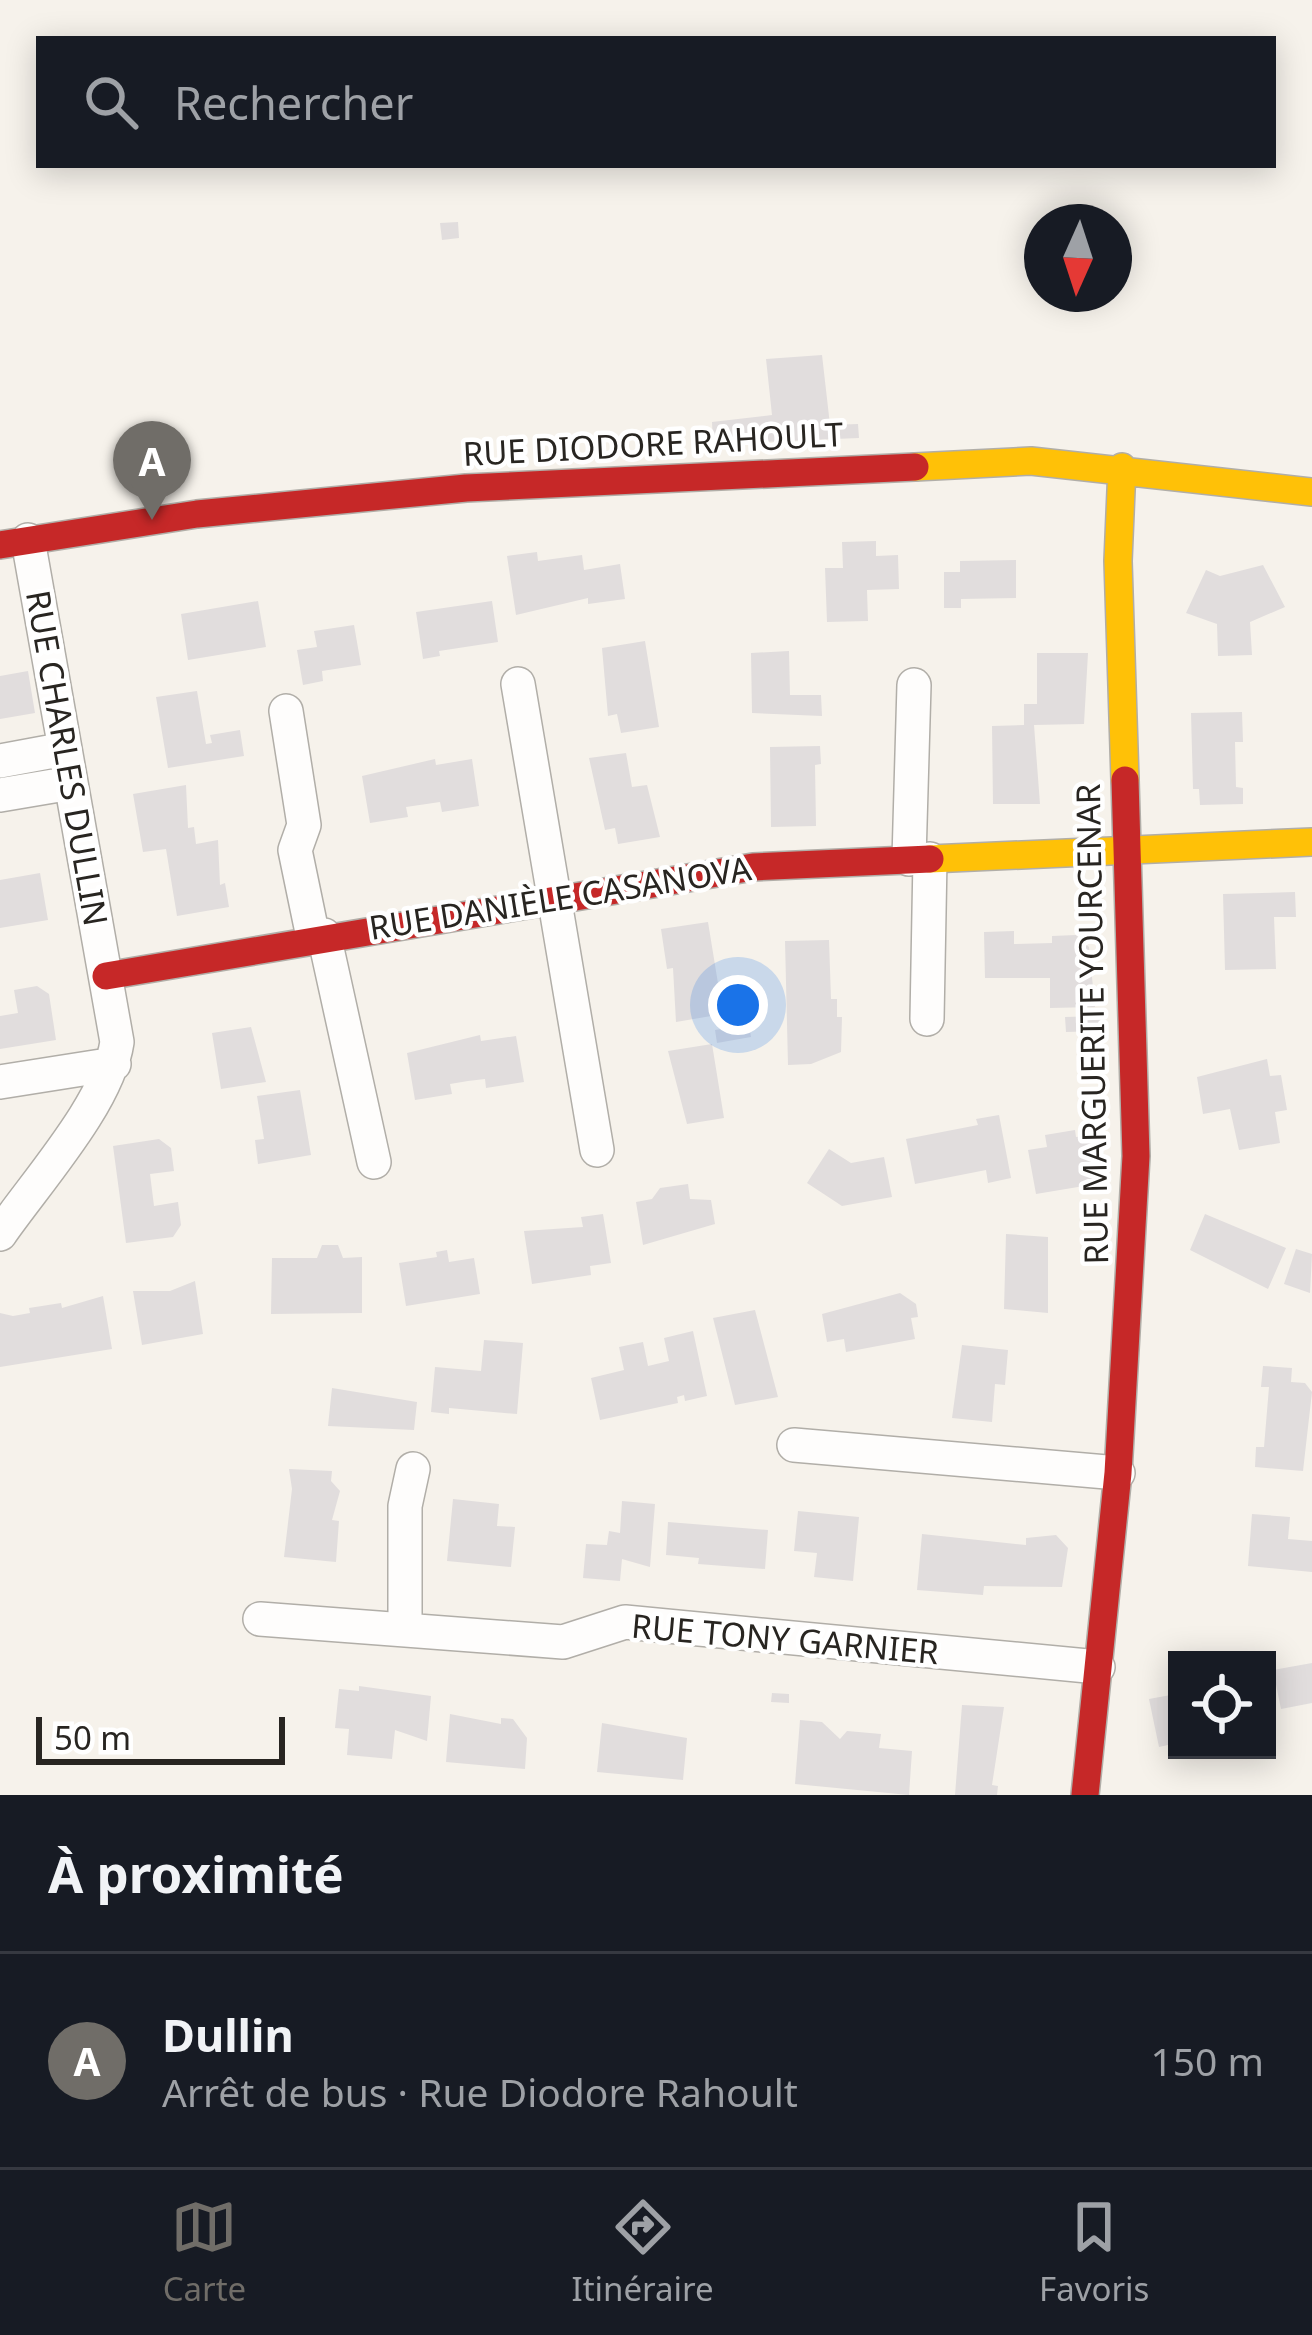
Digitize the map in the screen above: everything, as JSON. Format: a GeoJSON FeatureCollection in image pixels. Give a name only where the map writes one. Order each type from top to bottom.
{"type":"FeatureCollection","features":[{"type":"Feature","properties":{"kind":"street","name":"RUE DIODORE RAHOULT"},"geometry":{"type":"LineString","coordinates":[[14,543],[196,514],[466,488],[1031,461],[1122,467],[1312,492]]}},
{"type":"Feature","properties":{"kind":"street","name":"RUE MARGUERITE YOURCENAR"},"geometry":{"type":"LineString","coordinates":[[1085,1795],[1118,1473],[1136,1156],[1118,540],[1122,467]]}},
{"type":"Feature","properties":{"kind":"street","name":"RUE CHARLES DULLIN"},"geometry":{"type":"LineString","coordinates":[[14,543],[65,749],[106,976]]}},
{"type":"Feature","properties":{"kind":"street"},"geometry":{"type":"LineString","coordinates":[[518,684],[597,1150]]}},
{"type":"Feature","properties":{"kind":"street"},"geometry":{"type":"LineString","coordinates":[[914,685],[927,1019]]}},
{"type":"Feature","properties":{"kind":"street"},"geometry":{"type":"LineString","coordinates":[[286,711],[304,825],[295,850],[374,1162]]}},
{"type":"Feature","properties":{"kind":"street"},"geometry":{"type":"LineString","coordinates":[[0,761],[65,749]]}},
{"type":"Feature","properties":{"kind":"street"},"geometry":{"type":"LineString","coordinates":[[0,795],[71,783]]}},
{"type":"Feature","properties":{"kind":"street","name":"RUE DANIÈLE CASANOVA"},"geometry":{"type":"LineString","coordinates":[[106,976],[319,936],[753,867],[1312,842]]}},
{"type":"Feature","properties":{"kind":"street"},"geometry":{"type":"LineString","coordinates":[[0,1234],[114,1064],[117,1042],[106,976]]}},
{"type":"Feature","properties":{"kind":"street"},"geometry":{"type":"LineString","coordinates":[[0,1082],[114,1064]]}},
{"type":"Feature","properties":{"kind":"street"},"geometry":{"type":"LineString","coordinates":[[794,1445],[1118,1473]]}},
{"type":"Feature","properties":{"kind":"street"},"geometry":{"type":"LineString","coordinates":[[405,1630],[405,1506],[413,1468]]}},
{"type":"Feature","properties":{"kind":"street","name":"RUE TONY GARNIER"},"geometry":{"type":"LineString","coordinates":[[260,1619],[563,1642],[625,1622],[1098,1667]]}},
{"type":"Feature","properties":{"kind":"building"},"geometry":{"type":"Polygon","coordinates":[[[458,222],[459,238],[442,240],[440,223],[458,222]]]}},
{"type":"Feature","properties":{"kind":"building"},"geometry":{"type":"Polygon","coordinates":[[[822,355],[830,425],[858,424],[859,438],[713,444],[712,422],[772,415],[766,359],[822,355]]]}},
{"type":"Feature","properties":{"kind":"building"},"geometry":{"type":"Polygon","coordinates":[[[876,541],[876,556],[898,555],[899,589],[867,590],[868,621],[827,622],[825,568],[843,568],[842,542],[876,541]]]}},
{"type":"Feature","properties":{"kind":"building"},"geometry":{"type":"Polygon","coordinates":[[[537,552],[538,561],[582,555],[584,570],[620,564],[625,599],[588,604],[588,598],[516,615],[507,556],[537,552]]]}},
{"type":"Feature","properties":{"kind":"building"},"geometry":{"type":"Polygon","coordinates":[[[1016,560],[1016,598],[961,599],[961,608],[944,608],[944,572],[960,572],[960,561],[1016,560]]]}},
{"type":"Feature","properties":{"kind":"building"},"geometry":{"type":"Polygon","coordinates":[[[1263,565],[1285,607],[1250,622],[1252,655],[1218,656],[1217,624],[1186,613],[1206,570],[1220,576],[1263,565]]]}},
{"type":"Feature","properties":{"kind":"building"},"geometry":{"type":"Polygon","coordinates":[[[258,601],[266,647],[188,660],[181,614],[258,601]]]}},
{"type":"Feature","properties":{"kind":"building"},"geometry":{"type":"Polygon","coordinates":[[[492,601],[498,642],[439,651],[440,656],[423,659],[416,612],[492,601]]]}},
{"type":"Feature","properties":{"kind":"building"},"geometry":{"type":"Polygon","coordinates":[[[354,625],[361,665],[322,671],[323,681],[303,685],[297,650],[317,647],[314,631],[354,625]]]}},
{"type":"Feature","properties":{"kind":"building"},"geometry":{"type":"Polygon","coordinates":[[[645,641],[659,727],[621,733],[617,714],[608,716],[602,648],[645,641]]]}},
{"type":"Feature","properties":{"kind":"building"},"geometry":{"type":"Polygon","coordinates":[[[789,651],[790,695],[821,695],[822,716],[752,713],[751,653],[789,651]]]}},
{"type":"Feature","properties":{"kind":"building"},"geometry":{"type":"Polygon","coordinates":[[[1037,653],[1088,653],[1084,724],[1034,725],[1040,804],[993,804],[992,726],[1024,725],[1024,704],[1037,704],[1037,653]]]}},
{"type":"Feature","properties":{"kind":"building"},"geometry":{"type":"Polygon","coordinates":[[[28,671],[35,713],[0,719],[0,676],[28,671]]]}},
{"type":"Feature","properties":{"kind":"building"},"geometry":{"type":"Polygon","coordinates":[[[197,691],[206,744],[212,743],[210,735],[240,730],[244,756],[168,768],[156,697],[197,691]]]}},
{"type":"Feature","properties":{"kind":"building"},"geometry":{"type":"Polygon","coordinates":[[[1242,712],[1243,742],[1235,742],[1236,787],[1243,788],[1243,804],[1200,805],[1199,789],[1193,789],[1191,713],[1242,712]]]}},
{"type":"Feature","properties":{"kind":"building"},"geometry":{"type":"Polygon","coordinates":[[[820,746],[821,764],[815,765],[816,826],[771,827],[770,747],[820,746]]]}},
{"type":"Feature","properties":{"kind":"building"},"geometry":{"type":"Polygon","coordinates":[[[626,753],[632,787],[647,785],[660,837],[618,844],[615,828],[605,830],[589,758],[626,753]]]}},
{"type":"Feature","properties":{"kind":"building"},"geometry":{"type":"Polygon","coordinates":[[[435,759],[436,765],[472,759],[479,806],[442,812],[440,802],[406,807],[408,817],[370,823],[362,776],[435,759]]]}},
{"type":"Feature","properties":{"kind":"building"},"geometry":{"type":"Polygon","coordinates":[[[186,785],[188,828],[194,827],[196,844],[218,840],[220,885],[225,883],[229,907],[177,916],[166,849],[143,852],[133,794],[186,785]]]}},
{"type":"Feature","properties":{"kind":"building"},"geometry":{"type":"Polygon","coordinates":[[[40,873],[48,920],[0,928],[0,880],[40,873]]]}},
{"type":"Feature","properties":{"kind":"building"},"geometry":{"type":"Polygon","coordinates":[[[1295,892],[1296,917],[1274,917],[1276,969],[1225,970],[1223,894],[1295,892]]]}},
{"type":"Feature","properties":{"kind":"building"},"geometry":{"type":"Polygon","coordinates":[[[708,922],[723,1014],[676,1022],[673,968],[667,969],[661,929],[708,922]]]}},
{"type":"Feature","properties":{"kind":"building"},"geometry":{"type":"Polygon","coordinates":[[[1014,931],[1014,944],[1052,943],[1052,936],[1076,935],[1089,947],[1095,1007],[1050,1008],[1050,978],[985,978],[984,932],[1014,931]]]}},
{"type":"Feature","properties":{"kind":"building"},"geometry":{"type":"Polygon","coordinates":[[[829,940],[831,999],[837,999],[837,1017],[842,1017],[841,1052],[811,1064],[788,1065],[785,941],[829,940]]]}},
{"type":"Feature","properties":{"kind":"building"},"geometry":{"type":"Polygon","coordinates":[[[37,986],[49,994],[56,1040],[0,1049],[0,1016],[18,1013],[14,990],[37,986]]]}},
{"type":"Feature","properties":{"kind":"building"},"geometry":{"type":"Polygon","coordinates":[[[1101,1016],[1101,1031],[1066,1032],[1065,1017],[1101,1016]]]}},
{"type":"Feature","properties":{"kind":"building"},"geometry":{"type":"Polygon","coordinates":[[[749,1024],[751,1037],[717,1043],[715,1030],[749,1024]]]}},
{"type":"Feature","properties":{"kind":"building"},"geometry":{"type":"Polygon","coordinates":[[[251,1027],[266,1082],[221,1089],[212,1033],[251,1027]]]}},
{"type":"Feature","properties":{"kind":"building"},"geometry":{"type":"Polygon","coordinates":[[[480,1035],[481,1041],[516,1036],[524,1082],[486,1088],[485,1079],[468,1081],[450,1084],[452,1094],[415,1100],[407,1053],[480,1035]]]}},
{"type":"Feature","properties":{"kind":"building"},"geometry":{"type":"Polygon","coordinates":[[[712,1044],[724,1118],[687,1124],[668,1051],[712,1044]]]}},
{"type":"Feature","properties":{"kind":"building"},"geometry":{"type":"Polygon","coordinates":[[[1267,1059],[1270,1076],[1281,1075],[1287,1110],[1275,1112],[1280,1143],[1239,1150],[1230,1109],[1203,1114],[1197,1077],[1267,1059]]]}},
{"type":"Feature","properties":{"kind":"building"},"geometry":{"type":"Polygon","coordinates":[[[300,1090],[311,1155],[258,1164],[255,1140],[264,1139],[257,1096],[300,1090]]]}},
{"type":"Feature","properties":{"kind":"building"},"geometry":{"type":"Polygon","coordinates":[[[999,1115],[1011,1178],[988,1183],[986,1170],[915,1184],[906,1139],[978,1125],[976,1119],[999,1115]]]}},
{"type":"Feature","properties":{"kind":"building"},"geometry":{"type":"Polygon","coordinates":[[[1075,1130],[1076,1137],[1100,1134],[1108,1182],[1036,1194],[1028,1150],[1047,1147],[1045,1135],[1075,1130]]]}},
{"type":"Feature","properties":{"kind":"building"},"geometry":{"type":"Polygon","coordinates":[[[159,1139],[171,1148],[174,1171],[150,1174],[154,1206],[178,1202],[181,1225],[173,1237],[126,1243],[113,1146],[159,1139]]]}},
{"type":"Feature","properties":{"kind":"building"},"geometry":{"type":"Polygon","coordinates":[[[829,1149],[851,1163],[884,1157],[892,1197],[842,1206],[807,1183],[829,1149]]]}},
{"type":"Feature","properties":{"kind":"building"},"geometry":{"type":"Polygon","coordinates":[[[688,1184],[690,1199],[711,1200],[715,1224],[643,1245],[636,1202],[652,1199],[660,1188],[688,1184]]]}},
{"type":"Feature","properties":{"kind":"building"},"geometry":{"type":"Polygon","coordinates":[[[603,1214],[611,1263],[590,1266],[591,1275],[532,1284],[524,1231],[583,1227],[581,1217],[603,1214]]]}},
{"type":"Feature","properties":{"kind":"building"},"geometry":{"type":"Polygon","coordinates":[[[1205,1214],[1286,1248],[1268,1289],[1190,1250],[1205,1214]]]}},
{"type":"Feature","properties":{"kind":"building"},"geometry":{"type":"Polygon","coordinates":[[[1006,1234],[1048,1237],[1048,1313],[1004,1309],[1006,1234]]]}},
{"type":"Feature","properties":{"kind":"building"},"geometry":{"type":"Polygon","coordinates":[[[322,1245],[338,1245],[343,1258],[362,1257],[362,1313],[271,1314],[272,1258],[317,1258],[322,1245]]]}},
{"type":"Feature","properties":{"kind":"building"},"geometry":{"type":"Polygon","coordinates":[[[1296,1249],[1312,1254],[1310,1293],[1284,1284],[1296,1249]]]}},
{"type":"Feature","properties":{"kind":"building"},"geometry":{"type":"Polygon","coordinates":[[[447,1250],[449,1262],[474,1258],[480,1294],[406,1306],[399,1263],[437,1257],[436,1252],[447,1250]]]}},
{"type":"Feature","properties":{"kind":"building"},"geometry":{"type":"Polygon","coordinates":[[[195,1281],[203,1334],[142,1345],[133,1291],[170,1291],[195,1281]]]}},
{"type":"Feature","properties":{"kind":"building"},"geometry":{"type":"Polygon","coordinates":[[[900,1293],[916,1304],[918,1317],[911,1318],[915,1339],[846,1352],[844,1339],[827,1342],[822,1314],[900,1293]]]}},
{"type":"Feature","properties":{"kind":"building"},"geometry":{"type":"Polygon","coordinates":[[[103,1296],[112,1349],[0,1367],[0,1313],[13,1316],[61,1303],[62,1308],[103,1296]]]}},
{"type":"Feature","properties":{"kind":"building"},"geometry":{"type":"Polygon","coordinates":[[[755,1310],[778,1397],[735,1405],[713,1318],[755,1310]]]}},
{"type":"Feature","properties":{"kind":"building"},"geometry":{"type":"Polygon","coordinates":[[[693,1331],[707,1396],[685,1401],[684,1395],[677,1397],[678,1403],[600,1420],[591,1378],[624,1370],[619,1347],[643,1342],[648,1366],[669,1361],[664,1338],[693,1331]]]}},
{"type":"Feature","properties":{"kind":"building"},"geometry":{"type":"Polygon","coordinates":[[[484,1340],[523,1343],[517,1414],[449,1408],[449,1414],[431,1412],[435,1367],[481,1371],[484,1340]]]}},
{"type":"Feature","properties":{"kind":"building"},"geometry":{"type":"Polygon","coordinates":[[[962,1345],[1008,1350],[1005,1385],[995,1384],[992,1422],[952,1418],[962,1345]]]}},
{"type":"Feature","properties":{"kind":"building"},"geometry":{"type":"Polygon","coordinates":[[[1263,1366],[1292,1368],[1291,1382],[1305,1383],[1312,1392],[1303,1471],[1255,1467],[1256,1447],[1264,1447],[1269,1387],[1261,1387],[1263,1366]]]}},
{"type":"Feature","properties":{"kind":"building"},"geometry":{"type":"Polygon","coordinates":[[[332,1388],[417,1402],[414,1430],[328,1426],[332,1388]]]}},
{"type":"Feature","properties":{"kind":"building"},"geometry":{"type":"Polygon","coordinates":[[[289,1469],[332,1471],[331,1481],[340,1491],[332,1520],[339,1521],[336,1562],[284,1557],[292,1489],[289,1469]]]}},
{"type":"Feature","properties":{"kind":"building"},"geometry":{"type":"Polygon","coordinates":[[[453,1499],[499,1504],[497,1526],[515,1527],[511,1567],[447,1561],[453,1499]]]}},
{"type":"Feature","properties":{"kind":"building"},"geometry":{"type":"Polygon","coordinates":[[[622,1501],[655,1504],[650,1567],[622,1559],[620,1581],[583,1578],[586,1544],[607,1545],[609,1531],[620,1533],[622,1501]]]}},
{"type":"Feature","properties":{"kind":"building"},"geometry":{"type":"Polygon","coordinates":[[[798,1511],[859,1517],[853,1581],[814,1577],[817,1553],[794,1551],[798,1511]]]}},
{"type":"Feature","properties":{"kind":"building"},"geometry":{"type":"Polygon","coordinates":[[[1252,1514],[1290,1517],[1288,1539],[1312,1541],[1312,1572],[1248,1566],[1252,1514]]]}},
{"type":"Feature","properties":{"kind":"building"},"geometry":{"type":"Polygon","coordinates":[[[668,1522],[768,1530],[765,1569],[698,1564],[699,1558],[666,1555],[668,1522]]]}},
{"type":"Feature","properties":{"kind":"building"},"geometry":{"type":"Polygon","coordinates":[[[922,1534],[1026,1545],[1026,1538],[1056,1535],[1068,1548],[1062,1587],[984,1586],[983,1595],[917,1590],[922,1534]]]}},
{"type":"Feature","properties":{"kind":"building"},"geometry":{"type":"Polygon","coordinates":[[[1312,1663],[1312,1703],[1281,1709],[1276,1669],[1312,1663]]]}},
{"type":"Feature","properties":{"kind":"building"},"geometry":{"type":"Polygon","coordinates":[[[359,1686],[431,1696],[427,1741],[395,1730],[392,1759],[347,1755],[349,1729],[335,1728],[339,1689],[359,1691],[359,1686]]]}},
{"type":"Feature","properties":{"kind":"building"},"geometry":{"type":"Polygon","coordinates":[[[772,1693],[789,1694],[789,1703],[771,1702],[772,1693]]]}},
{"type":"Feature","properties":{"kind":"building"},"geometry":{"type":"Polygon","coordinates":[[[1168,1695],[1168,1745],[1159,1747],[1149,1699],[1168,1695]]]}},
{"type":"Feature","properties":{"kind":"building"},"geometry":{"type":"Polygon","coordinates":[[[962,1705],[1004,1707],[992,1785],[998,1786],[997,1795],[955,1795],[962,1705]]]}},
{"type":"Feature","properties":{"kind":"building"},"geometry":{"type":"Polygon","coordinates":[[[450,1714],[501,1724],[501,1718],[513,1719],[527,1738],[525,1769],[446,1762],[450,1714]]]}},
{"type":"Feature","properties":{"kind":"building"},"geometry":{"type":"Polygon","coordinates":[[[800,1720],[822,1722],[840,1739],[847,1731],[881,1734],[879,1748],[912,1751],[909,1795],[795,1784],[800,1720]]]}},
{"type":"Feature","properties":{"kind":"building"},"geometry":{"type":"Polygon","coordinates":[[[602,1723],[687,1738],[683,1780],[597,1772],[602,1723]]]}},
{"type":"Feature","properties":{"kind":"traffic: slow"},"geometry":{"type":"LineString","coordinates":[[915,467],[1031,461],[1312,492]]}},
{"type":"Feature","properties":{"kind":"traffic: slow"},"geometry":{"type":"LineString","coordinates":[[1122,467],[1118,561],[1125,780]]}},
{"type":"Feature","properties":{"kind":"traffic: slow"},"geometry":{"type":"LineString","coordinates":[[930,859],[1312,842]]}},
{"type":"Feature","properties":{"kind":"traffic: jam"},"geometry":{"type":"LineString","coordinates":[[0,545],[197,514],[466,488],[915,467]]}},
{"type":"Feature","properties":{"kind":"traffic: jam"},"geometry":{"type":"LineString","coordinates":[[1085,1795],[1118,1473],[1136,1156],[1125,780]]}},
{"type":"Feature","properties":{"kind":"traffic: jam"},"geometry":{"type":"LineString","coordinates":[[106,976],[753,867],[930,859]]}},
{"type":"Feature","properties":{"kind":"place","name":"Dullin"},"geometry":{"type":"Point","coordinates":[152,520]}}]}
